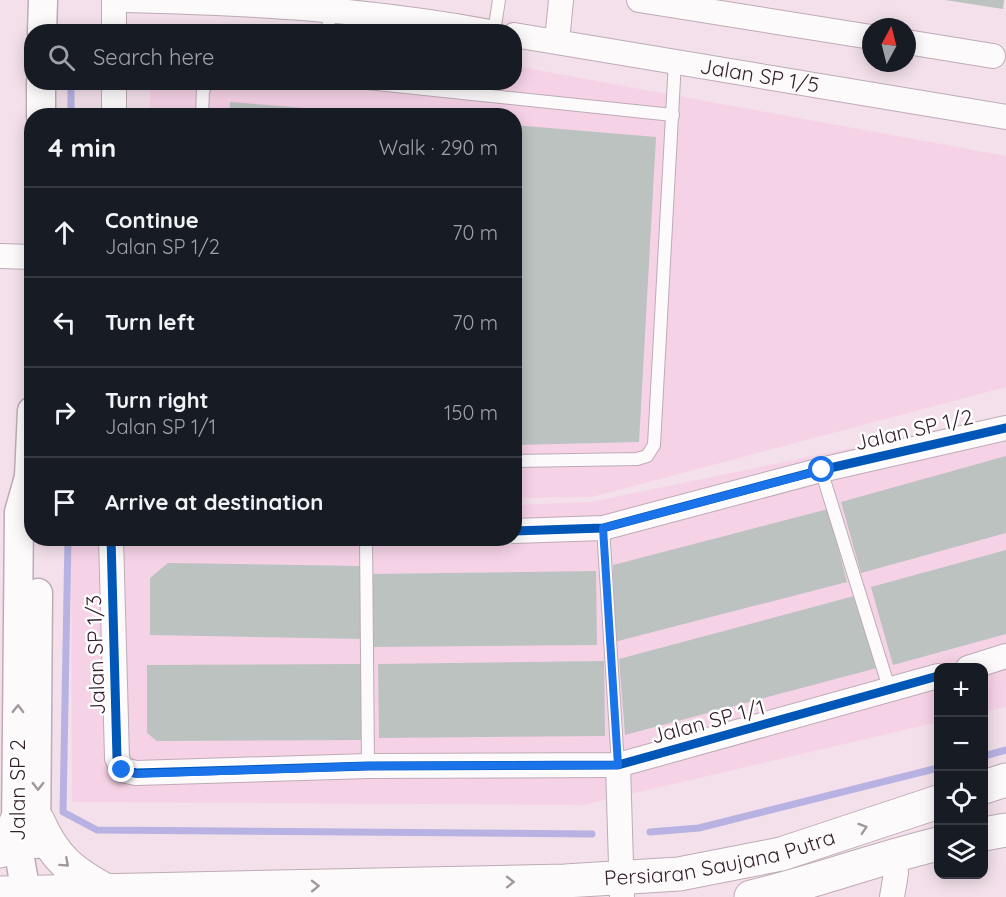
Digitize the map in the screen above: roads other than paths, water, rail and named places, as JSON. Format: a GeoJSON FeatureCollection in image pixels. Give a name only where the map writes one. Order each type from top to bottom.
{"type":"FeatureCollection","features":[{"type":"Feature","properties":{"kind":"main road"},"geometry":{"type":"LineString","coordinates":[[988,786],[1006,780]]}},
{"type":"Feature","properties":{"kind":"main road","name":"Persiaran Saujana Putra"},"geometry":{"type":"LineString","coordinates":[[20,895],[107,891],[622,888],[680,874],[762,859],[934,804]]}},
{"type":"Feature","properties":{"kind":"main road"},"geometry":{"type":"LineString","coordinates":[[0,851],[27,821],[57,856],[77,873],[107,891]]}},
{"type":"Feature","properties":{"kind":"main road"},"geometry":{"type":"LineString","coordinates":[[988,833],[1006,830]]}},
{"type":"Feature","properties":{"kind":"main road","name":"Persiaran Saujana Putra"},"geometry":{"type":"LineString","coordinates":[[751,897],[934,845]]}},
{"type":"Feature","properties":{"kind":"street"},"geometry":{"type":"LineString","coordinates":[[42,24],[43,0]]}},
{"type":"Feature","properties":{"kind":"street"},"geometry":{"type":"LineString","coordinates":[[114,0],[114,24]]}},
{"type":"Feature","properties":{"kind":"street"},"geometry":{"type":"LineString","coordinates":[[125,0],[329,20],[414,18],[447,24]]}},
{"type":"Feature","properties":{"kind":"street"},"geometry":{"type":"LineString","coordinates":[[557,41],[561,0]]}},
{"type":"Feature","properties":{"kind":"street"},"geometry":{"type":"LineString","coordinates":[[639,0],[862,36]]}},
{"type":"Feature","properties":{"kind":"street","name":"Jalan SP 1/5"},"geometry":{"type":"LineString","coordinates":[[522,36],[1006,117]]}},
{"type":"Feature","properties":{"kind":"street"},"geometry":{"type":"LineString","coordinates":[[916,43],[993,56]]}},
{"type":"Feature","properties":{"kind":"street"},"geometry":{"type":"LineString","coordinates":[[41,90],[41,108]]}},
{"type":"Feature","properties":{"kind":"street"},"geometry":{"type":"LineString","coordinates":[[114,90],[114,108]]}},
{"type":"Feature","properties":{"kind":"street"},"geometry":{"type":"LineString","coordinates":[[0,256],[24,257]]}},
{"type":"Feature","properties":{"kind":"street","name":"Jalan SP 1/2"},"geometry":{"type":"LineString","coordinates":[[522,531],[603,528],[822,470],[1006,428]]}},
{"type":"Feature","properties":{"kind":"street","name":"Jalan SP 2"},"geometry":{"type":"LineString","coordinates":[[20,895],[19,862],[27,821],[20,623],[19,512],[24,498]]}},
{"type":"Feature","properties":{"kind":"street","name":"Jalan SP 2"},"geometry":{"type":"LineString","coordinates":[[20,623],[36,546]]}},
{"type":"Feature","properties":{"kind":"street","name":"Jalan SP 1/3"},"geometry":{"type":"LineString","coordinates":[[111,546],[117,758],[122,770]]}},
{"type":"Feature","properties":{"kind":"street"},"geometry":{"type":"LineString","coordinates":[[984,663],[1006,656]]}},
{"type":"Feature","properties":{"kind":"street","name":"Jalan SP 1/1"},"geometry":{"type":"LineString","coordinates":[[122,770],[136,774],[368,766],[618,765],[934,678]]}},
{"type":"Feature","properties":{"kind":"street"},"geometry":{"type":"LineString","coordinates":[[618,765],[622,888]]}},
{"type":"Feature","properties":{"kind":"street"},"geometry":{"type":"LineString","coordinates":[[892,897],[896,873],[893,855]]}},
{"type":"Feature","properties":{"kind":"lane"},"geometry":{"type":"LineString","coordinates":[[494,24],[499,0]]}},
{"type":"Feature","properties":{"kind":"lane"},"geometry":{"type":"LineString","coordinates":[[522,461],[637,459],[647,456],[654,445],[675,61]]}},
{"type":"Feature","properties":{"kind":"lane"},"geometry":{"type":"LineString","coordinates":[[202,108],[203,90]]}},
{"type":"Feature","properties":{"kind":"lane"},"geometry":{"type":"LineString","coordinates":[[434,90],[673,115]]}},
{"type":"Feature","properties":{"kind":"lane"},"geometry":{"type":"LineString","coordinates":[[822,470],[890,691]]}},
{"type":"Feature","properties":{"kind":"lane"},"geometry":{"type":"LineString","coordinates":[[603,528],[618,765]]}},
{"type":"Feature","properties":{"kind":"lane"},"geometry":{"type":"LineString","coordinates":[[366,546],[368,766]]}},
{"type":"Feature","properties":{"kind":"waterway"},"geometry":{"type":"LineString","coordinates":[[71,90],[71,108]]}},
{"type":"Feature","properties":{"kind":"waterway"},"geometry":{"type":"LineString","coordinates":[[68,546],[63,812],[97,830],[592,834]]}},
{"type":"Feature","properties":{"kind":"waterway"},"geometry":{"type":"LineString","coordinates":[[988,755],[1006,750]]}},
{"type":"Feature","properties":{"kind":"waterway"},"geometry":{"type":"LineString","coordinates":[[650,832],[699,828],[934,769]]}}]}
